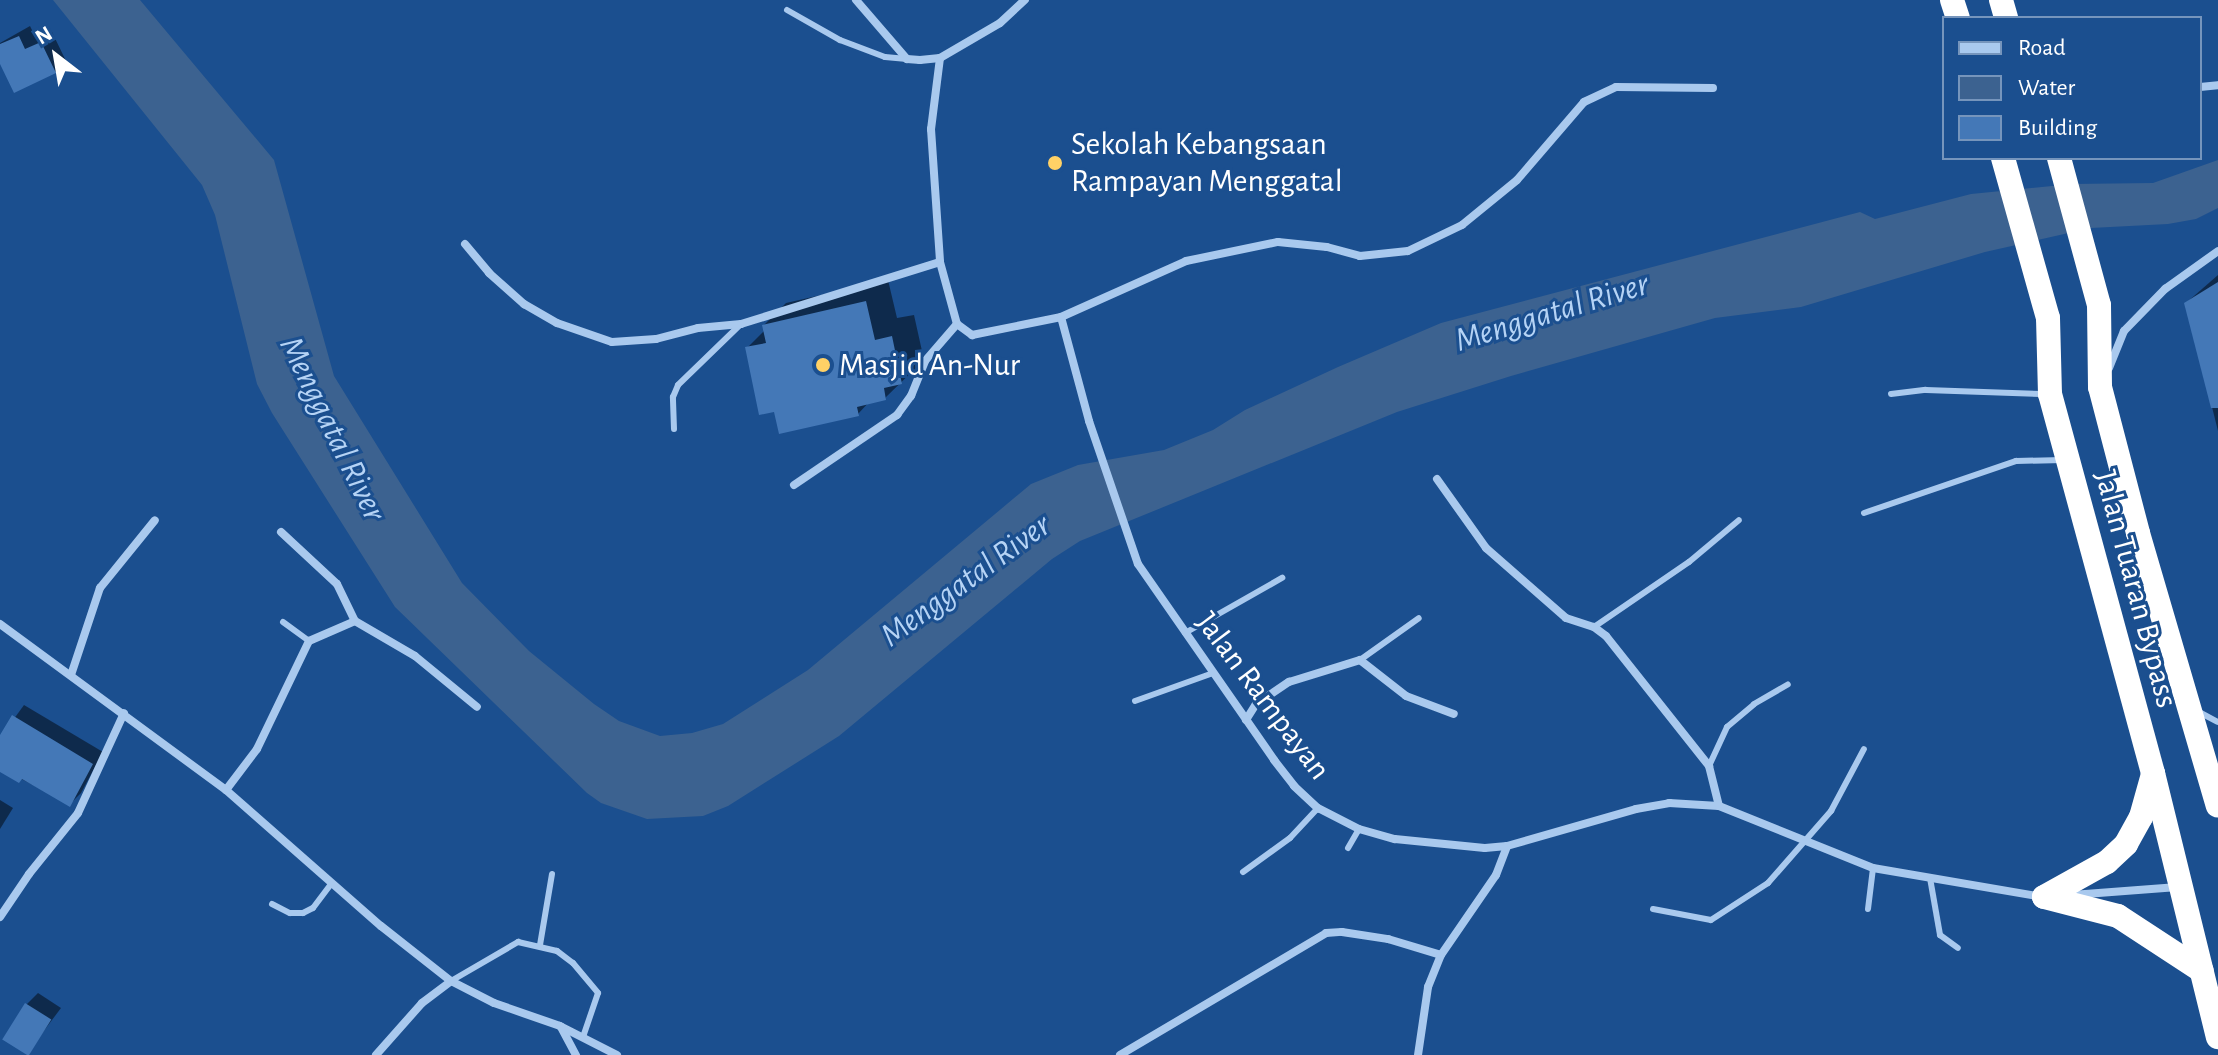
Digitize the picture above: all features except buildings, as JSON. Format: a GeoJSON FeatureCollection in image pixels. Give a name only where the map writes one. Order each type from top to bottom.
{"type":"FeatureCollection","features":[{"type":"Feature","properties":{"kind":"highway","name":"Jalan Tuaran Bypass"},"geometry":{"type":"LineString","coordinates":[[2060,160],[2099,305],[2100,387],[2217,803]]}},
{"type":"Feature","properties":{"kind":"highway","name":"Jalan Tuaran Bypass"},"geometry":{"type":"LineString","coordinates":[[2006,166],[2048,318],[2050,394],[2183,887],[2218,1037]]}},
{"type":"Feature","properties":{"kind":"highway"},"geometry":{"type":"LineString","coordinates":[[2044,897],[2107,862],[2126,844],[2141,817],[2153,773]]}},
{"type":"Feature","properties":{"kind":"highway"},"geometry":{"type":"LineString","coordinates":[[2044,897],[2118,916],[2202,971]]}},
{"type":"Feature","properties":{"kind":"street"},"geometry":{"type":"LineString","coordinates":[[856,0],[907,59],[940,58],[1000,23],[1025,0]]}},
{"type":"Feature","properties":{"kind":"street"},"geometry":{"type":"LineString","coordinates":[[940,58],[931,129],[940,262],[957,324],[972,335],[1061,317],[1186,261],[1278,242],[1327,247],[1360,256],[1408,251],[1462,225],[1517,180],[1584,102],[1616,87],[1713,88]]}},
{"type":"Feature","properties":{"kind":"street"},"geometry":{"type":"LineString","coordinates":[[465,244],[489,273],[524,304],[557,323],[612,342],[656,339],[698,328],[741,324],[940,262]]}},
{"type":"Feature","properties":{"kind":"street"},"geometry":{"type":"LineString","coordinates":[[2100,387],[2124,331],[2165,289],[2218,251]]}},
{"type":"Feature","properties":{"kind":"street","name":"Jalan Rampayan"},"geometry":{"type":"LineString","coordinates":[[1061,317],[1089,421],[1138,564],[1294,786],[1318,808],[1359,829],[1414,842],[1458,847],[1507,846],[1636,809],[1669,803],[1719,806],[1873,868],[1930,878],[2044,897],[2183,887]]}},
{"type":"Feature","properties":{"kind":"street"},"geometry":{"type":"LineString","coordinates":[[794,485],[897,415],[911,396],[925,361],[957,324]]}},
{"type":"Feature","properties":{"kind":"street"},"geometry":{"type":"LineString","coordinates":[[1437,479],[1486,548],[1566,618],[1594,627],[1606,636],[1709,766],[1719,806]]}},
{"type":"Feature","properties":{"kind":"street"},"geometry":{"type":"LineString","coordinates":[[71,675],[100,588],[155,520]]}},
{"type":"Feature","properties":{"kind":"street"},"geometry":{"type":"LineString","coordinates":[[281,532],[337,584],[355,621],[415,656],[477,707]]}},
{"type":"Feature","properties":{"kind":"street"},"geometry":{"type":"LineString","coordinates":[[226,790],[257,749],[309,641],[355,621]]}},
{"type":"Feature","properties":{"kind":"street"},"geometry":{"type":"LineString","coordinates":[[0,624],[226,790],[331,884],[451,981],[494,1003],[560,1026],[617,1055]]}},
{"type":"Feature","properties":{"kind":"street"},"geometry":{"type":"LineString","coordinates":[[1246,720],[1256,704],[1289,682],[1360,660],[1406,696],[1454,714]]}},
{"type":"Feature","properties":{"kind":"street"},"geometry":{"type":"LineString","coordinates":[[0,917],[29,874],[78,813],[124,713]]}},
{"type":"Feature","properties":{"kind":"street"},"geometry":{"type":"LineString","coordinates":[[1418,1055],[1428,987],[1441,955],[1496,875],[1507,846]]}},
{"type":"Feature","properties":{"kind":"street"},"geometry":{"type":"LineString","coordinates":[[1120,1055],[1326,933],[1342,932],[1388,939],[1441,955]]}},
{"type":"Feature","properties":{"kind":"street"},"geometry":{"type":"LineString","coordinates":[[376,1055],[422,1003],[451,981]]}},
{"type":"Feature","properties":{"kind":"street"},"geometry":{"type":"LineString","coordinates":[[560,1026],[576,1055]]}},
{"type":"Feature","properties":{"kind":"lane"},"geometry":{"type":"LineString","coordinates":[[787,10],[840,40],[885,57],[907,59]]}},
{"type":"Feature","properties":{"kind":"lane"},"geometry":{"type":"LineString","coordinates":[[674,429],[673,397],[678,385],[741,324]]}},
{"type":"Feature","properties":{"kind":"lane"},"geometry":{"type":"LineString","coordinates":[[1891,394],[1926,390],[2050,394]]}},
{"type":"Feature","properties":{"kind":"lane"},"geometry":{"type":"LineString","coordinates":[[1864,513],[2016,461],[2067,459]]}},
{"type":"Feature","properties":{"kind":"lane"},"geometry":{"type":"LineString","coordinates":[[1594,627],[1689,562],[1739,520]]}},
{"type":"Feature","properties":{"kind":"lane"},"geometry":{"type":"LineString","coordinates":[[1185,633],[1282,578]]}},
{"type":"Feature","properties":{"kind":"lane"},"geometry":{"type":"LineString","coordinates":[[1360,660],[1419,618]]}},
{"type":"Feature","properties":{"kind":"lane"},"geometry":{"type":"LineString","coordinates":[[283,622],[309,641]]}},
{"type":"Feature","properties":{"kind":"lane"},"geometry":{"type":"LineString","coordinates":[[1135,701],[1213,673]]}},
{"type":"Feature","properties":{"kind":"lane"},"geometry":{"type":"LineString","coordinates":[[1709,766],[1727,727],[1754,704],[1788,684]]}},
{"type":"Feature","properties":{"kind":"lane"},"geometry":{"type":"LineString","coordinates":[[2188,707],[2218,722]]}},
{"type":"Feature","properties":{"kind":"lane"},"geometry":{"type":"LineString","coordinates":[[1653,909],[1711,920],[1768,883],[1831,811],[1864,749]]}},
{"type":"Feature","properties":{"kind":"lane"},"geometry":{"type":"LineString","coordinates":[[1243,872],[1290,838],[1318,808]]}},
{"type":"Feature","properties":{"kind":"lane"},"geometry":{"type":"LineString","coordinates":[[1348,848],[1359,829]]}},
{"type":"Feature","properties":{"kind":"lane"},"geometry":{"type":"LineString","coordinates":[[1868,909],[1873,868]]}},
{"type":"Feature","properties":{"kind":"lane"},"geometry":{"type":"LineString","coordinates":[[540,945],[552,874]]}},
{"type":"Feature","properties":{"kind":"lane"},"geometry":{"type":"LineString","coordinates":[[1930,878],[1940,935],[1958,948]]}},
{"type":"Feature","properties":{"kind":"lane"},"geometry":{"type":"LineString","coordinates":[[272,904],[290,913],[303,913],[313,908],[331,884]]}},
{"type":"Feature","properties":{"kind":"lane"},"geometry":{"type":"LineString","coordinates":[[451,981],[518,942],[540,945],[573,963],[598,993],[583,1037]]}},
{"type":"Feature","properties":{"kind":"water","name":"Menggatal River"},"geometry":{"type":"Polygon","coordinates":[[[53,0],[140,0],[274,160],[334,376],[462,583],[529,651],[594,704],[619,721],[660,736],[692,733],[723,724],[808,670],[1031,484],[1078,465],[1164,450],[1213,430],[1245,410],[1338,367],[1441,323],[1860,212],[1875,219],[1971,194],[2072,184],[2153,183],[2218,160],[2218,208],[2196,219],[2168,224],[2091,228],[1985,252],[1801,307],[1715,318],[1397,412],[1080,541],[1052,559],[839,736],[728,806],[703,816],[647,819],[601,803],[587,793],[395,607],[272,413],[257,384],[215,215],[202,185],[53,0]]]}},
{"type":"Feature","properties":{"kind":"place","name":"Sekolah Kebangsaan Rampayan Menggatal"},"geometry":{"type":"Point","coordinates":[1055,163]}},
{"type":"Feature","properties":{"kind":"place","name":"Masjid An-Nur"},"geometry":{"type":"Point","coordinates":[823,365]}}]}
